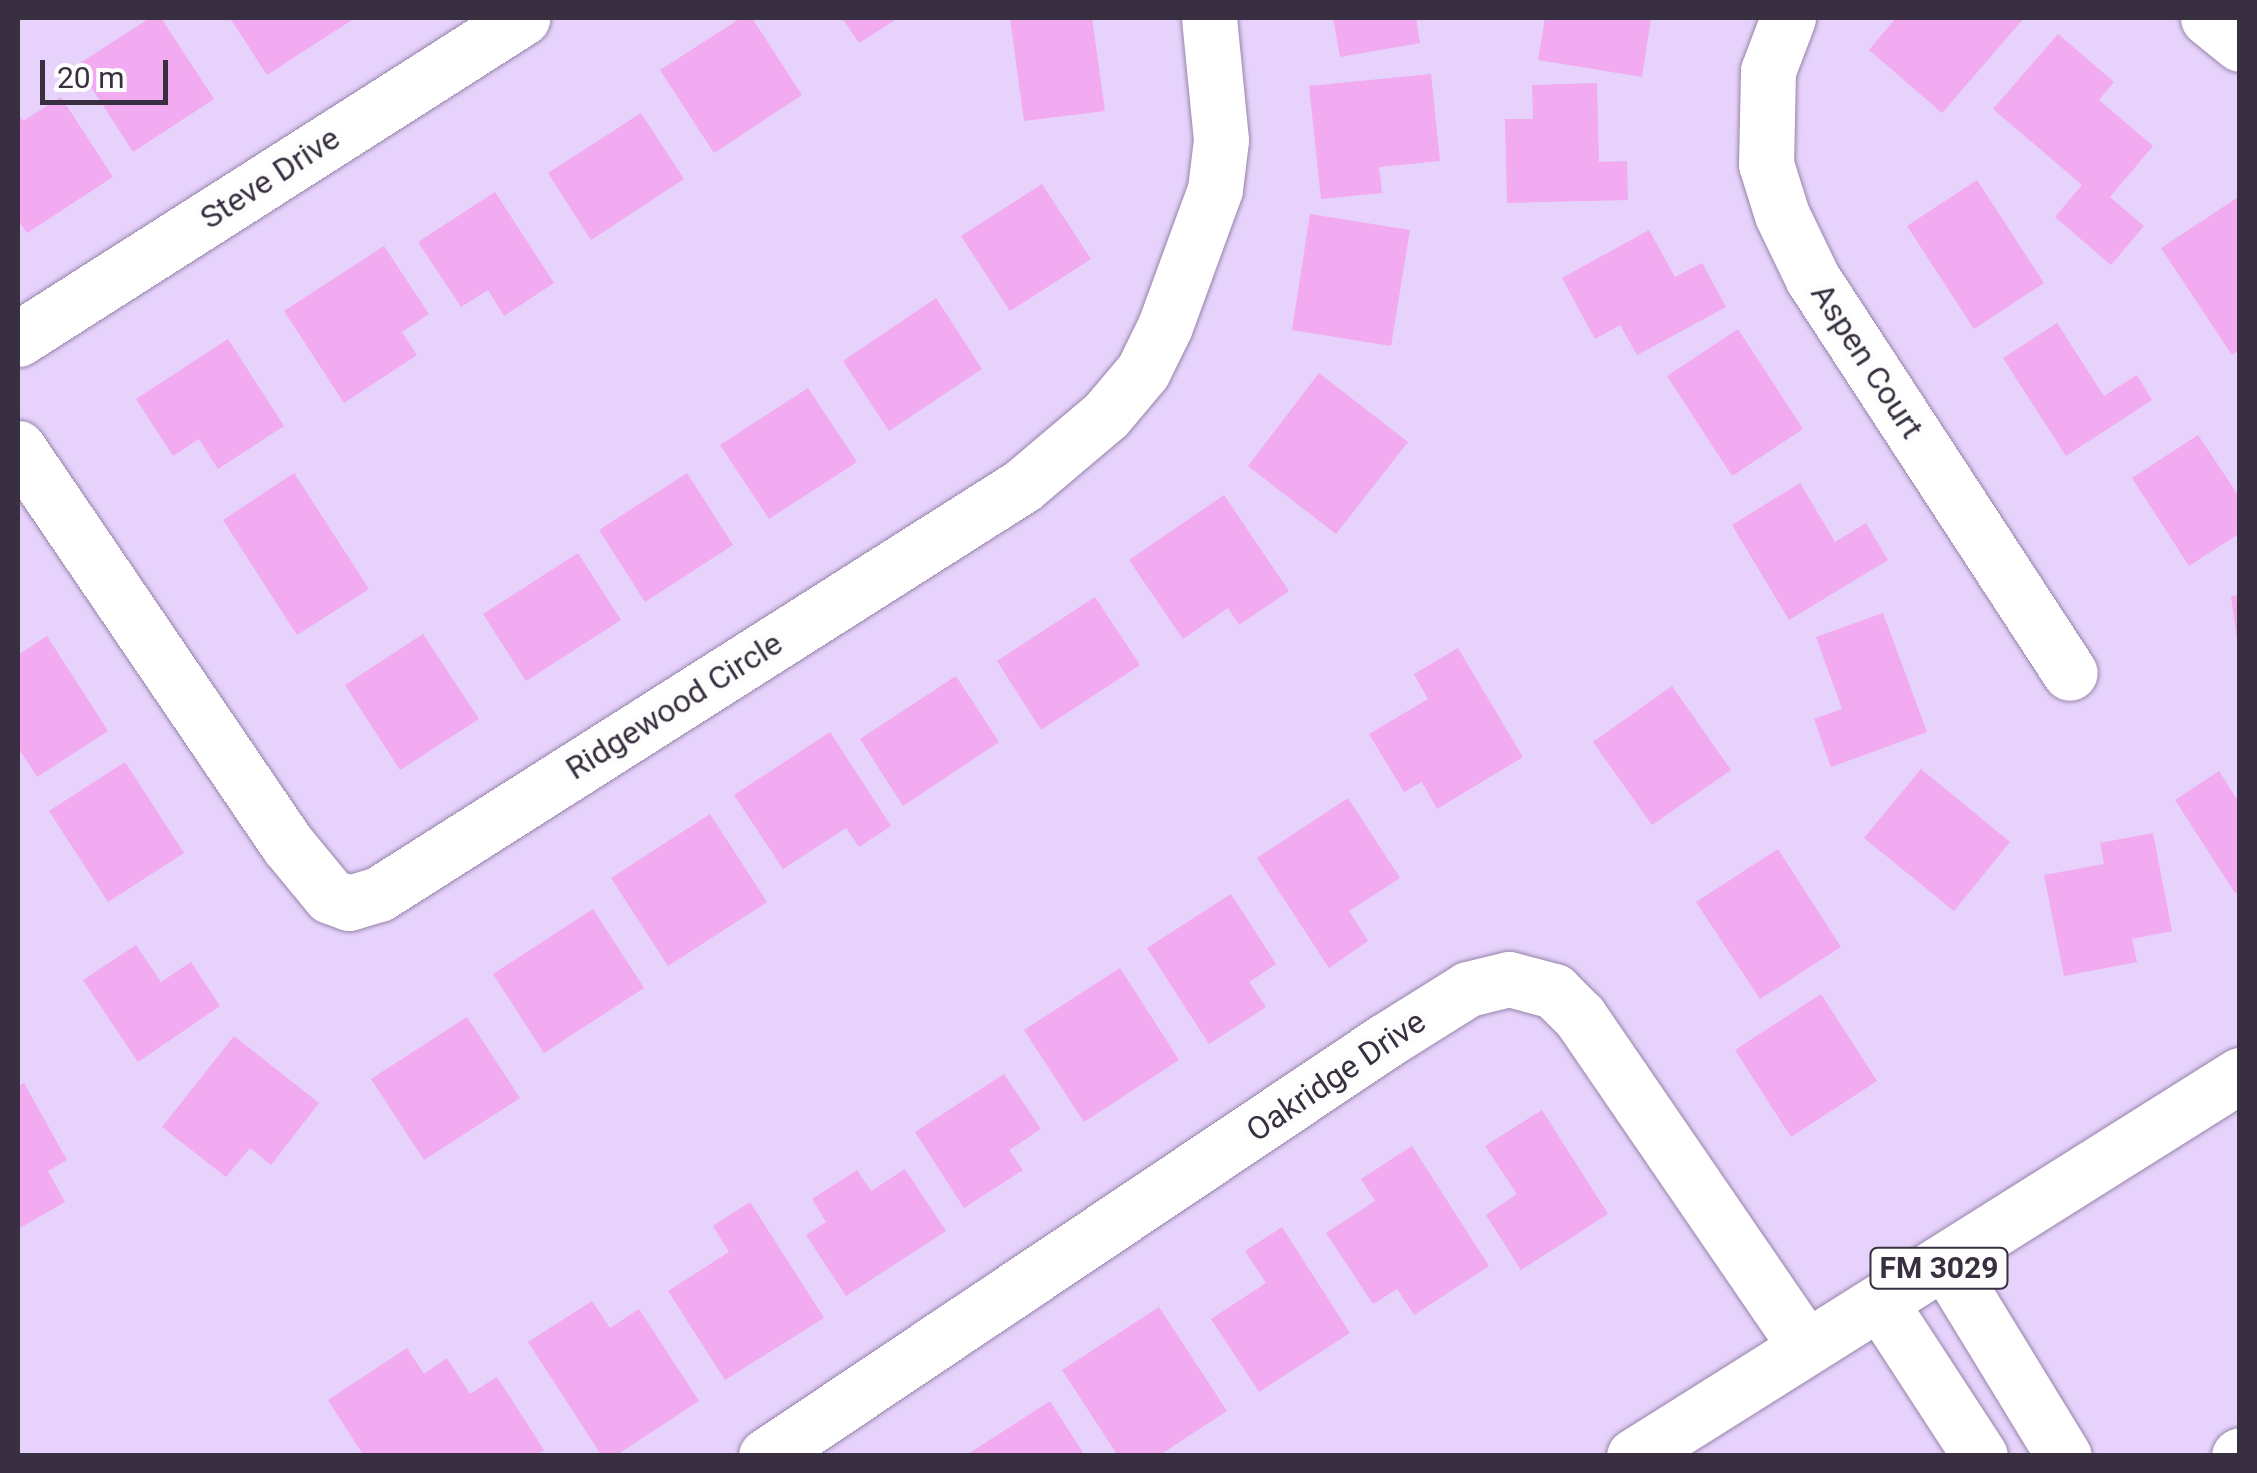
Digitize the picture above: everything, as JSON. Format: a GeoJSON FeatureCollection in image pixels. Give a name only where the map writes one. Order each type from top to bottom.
{"type":"FeatureCollection","features":[{"type":"Feature","properties":{"kind":"street","name":"Steve Drive"},"geometry":{"type":"LineString","coordinates":[[18,339],[522,18]]}},
{"type":"Feature","properties":{"kind":"street","name":"Ridgewood Circle"},"geometry":{"type":"LineString","coordinates":[[18,448],[288,845],[330,896],[348,903],[379,894],[1022,486],[1106,415],[1143,371],[1165,326],[1214,189],[1221,140],[1209,18]]}},
{"type":"Feature","properties":{"kind":"street","name":"Aspen Court"},"geometry":{"type":"LineString","coordinates":[[1788,18],[1768,71],[1766,164],[1782,215],[1813,280],[2070,673]]}},
{"type":"Feature","properties":{"kind":"street"},"geometry":{"type":"LineString","coordinates":[[2208,18],[2240,44]]}},
{"type":"Feature","properties":{"kind":"street","name":"Oakridge Drive"},"geometry":{"type":"LineString","coordinates":[[766,1456],[1385,1042],[1468,989],[1509,979],[1554,991],[1580,1017],[1806,1347]]}},
{"type":"Feature","properties":{"kind":"street","name":"FM 3029"},"geometry":{"type":"LineString","coordinates":[[1634,1456],[2240,1075]]}},
{"type":"Feature","properties":{"kind":"street"},"geometry":{"type":"LineString","coordinates":[[1946,1263],[2064,1456]]}},
{"type":"Feature","properties":{"kind":"street"},"geometry":{"type":"LineString","coordinates":[[1880,1304],[1980,1456]]}},
{"type":"Feature","properties":{"kind":"building"},"geometry":{"type":"Polygon","coordinates":[[[150,18],[161,18],[214,99],[133,152],[77,65],[150,18]]]}},
{"type":"Feature","properties":{"kind":"building"},"geometry":{"type":"Polygon","coordinates":[[[230,18],[355,18],[267,75],[230,18]]]}},
{"type":"Feature","properties":{"kind":"building"},"geometry":{"type":"Polygon","coordinates":[[[741,18],[752,18],[802,95],[714,153],[660,70],[741,18]]]}},
{"type":"Feature","properties":{"kind":"building"},"geometry":{"type":"Polygon","coordinates":[[[842,18],[898,18],[859,43],[842,18]]]}},
{"type":"Feature","properties":{"kind":"building"},"geometry":{"type":"Polygon","coordinates":[[[1010,18],[1092,18],[1105,111],[1024,121],[1010,18]]]}},
{"type":"Feature","properties":{"kind":"building"},"geometry":{"type":"Polygon","coordinates":[[[1333,18],[1416,18],[1420,43],[1340,57],[1333,18]]]}},
{"type":"Feature","properties":{"kind":"building"},"geometry":{"type":"Polygon","coordinates":[[[1545,18],[1651,18],[1642,77],[1538,60],[1545,18]]]}},
{"type":"Feature","properties":{"kind":"building"},"geometry":{"type":"Polygon","coordinates":[[[1896,18],[2024,18],[1942,113],[1869,50],[1896,18]]]}},
{"type":"Feature","properties":{"kind":"building"},"geometry":{"type":"Polygon","coordinates":[[[2058,34],[2114,82],[2099,100],[2153,146],[2110,197],[2144,226],[2111,265],[2055,217],[2082,185],[1993,109],[2058,34]]]}},
{"type":"Feature","properties":{"kind":"building"},"geometry":{"type":"Polygon","coordinates":[[[1431,74],[1440,161],[1379,167],[1382,193],[1321,199],[1309,86],[1431,74]]]}},
{"type":"Feature","properties":{"kind":"building"},"geometry":{"type":"Polygon","coordinates":[[[1597,83],[1599,162],[1627,161],[1628,200],[1507,203],[1505,119],[1533,119],[1532,85],[1597,83]]]}},
{"type":"Feature","properties":{"kind":"building"},"geometry":{"type":"Polygon","coordinates":[[[61,97],[113,177],[27,233],[18,219],[18,113],[23,121],[61,97]]]}},
{"type":"Feature","properties":{"kind":"building"},"geometry":{"type":"Polygon","coordinates":[[[641,113],[684,179],[591,240],[548,173],[641,113]]]}},
{"type":"Feature","properties":{"kind":"building"},"geometry":{"type":"Polygon","coordinates":[[[1977,180],[2044,283],[1974,329],[1907,226],[1977,180]]]}},
{"type":"Feature","properties":{"kind":"building"},"geometry":{"type":"Polygon","coordinates":[[[1042,184],[1091,259],[1010,311],[961,236],[1042,184]]]}},
{"type":"Feature","properties":{"kind":"building"},"geometry":{"type":"Polygon","coordinates":[[[495,192],[554,283],[504,316],[488,290],[461,307],[418,242],[495,192]]]}},
{"type":"Feature","properties":{"kind":"building"},"geometry":{"type":"Polygon","coordinates":[[[2240,196],[2240,350],[2232,355],[2161,248],[2240,196]]]}},
{"type":"Feature","properties":{"kind":"building"},"geometry":{"type":"Polygon","coordinates":[[[1310,214],[1410,230],[1391,346],[1292,330],[1310,214]]]}},
{"type":"Feature","properties":{"kind":"building"},"geometry":{"type":"Polygon","coordinates":[[[1649,230],[1675,277],[1702,263],[1726,307],[1637,355],[1620,325],[1595,339],[1562,278],[1649,230]]]}},
{"type":"Feature","properties":{"kind":"building"},"geometry":{"type":"Polygon","coordinates":[[[384,246],[429,314],[402,332],[417,355],[344,403],[284,311],[384,246]]]}},
{"type":"Feature","properties":{"kind":"building"},"geometry":{"type":"Polygon","coordinates":[[[936,298],[982,369],[889,431],[843,361],[936,298]]]}},
{"type":"Feature","properties":{"kind":"building"},"geometry":{"type":"Polygon","coordinates":[[[2057,323],[2104,396],[2137,375],[2152,400],[2066,456],[2003,358],[2057,323]]]}},
{"type":"Feature","properties":{"kind":"building"},"geometry":{"type":"Polygon","coordinates":[[[1738,329],[1803,429],[1732,476],[1667,376],[1738,329]]]}},
{"type":"Feature","properties":{"kind":"building"},"geometry":{"type":"Polygon","coordinates":[[[228,339],[284,426],[218,469],[199,439],[173,456],[136,399],[228,339]]]}},
{"type":"Feature","properties":{"kind":"building"},"geometry":{"type":"Polygon","coordinates":[[[1319,373],[1408,442],[1336,534],[1248,466],[1319,373]]]}},
{"type":"Feature","properties":{"kind":"building"},"geometry":{"type":"Polygon","coordinates":[[[808,388],[857,462],[769,519],[720,445],[808,388]]]}},
{"type":"Feature","properties":{"kind":"building"},"geometry":{"type":"Polygon","coordinates":[[[2198,435],[2240,498],[2240,533],[2189,566],[2132,478],[2198,435]]]}},
{"type":"Feature","properties":{"kind":"building"},"geometry":{"type":"Polygon","coordinates":[[[294,473],[369,589],[297,635],[223,520],[294,473]]]}},
{"type":"Feature","properties":{"kind":"building"},"geometry":{"type":"Polygon","coordinates":[[[687,473],[733,545],[645,602],[599,530],[687,473]]]}},
{"type":"Feature","properties":{"kind":"building"},"geometry":{"type":"Polygon","coordinates":[[[1800,483],[1835,542],[1866,523],[1888,560],[1789,620],[1732,525],[1800,483]]]}},
{"type":"Feature","properties":{"kind":"building"},"geometry":{"type":"Polygon","coordinates":[[[1224,495],[1289,591],[1239,625],[1228,608],[1183,639],[1129,560],[1224,495]]]}},
{"type":"Feature","properties":{"kind":"building"},"geometry":{"type":"Polygon","coordinates":[[[578,553],[621,620],[526,681],[483,614],[578,553]]]}},
{"type":"Feature","properties":{"kind":"building"},"geometry":{"type":"Polygon","coordinates":[[[2240,595],[2240,640],[2237,640],[2231,596],[2240,595]]]}},
{"type":"Feature","properties":{"kind":"building"},"geometry":{"type":"Polygon","coordinates":[[[1095,597],[1140,665],[1041,730],[997,661],[1095,597]]]}},
{"type":"Feature","properties":{"kind":"building"},"geometry":{"type":"Polygon","coordinates":[[[1883,613],[1927,732],[1831,767],[1814,719],[1842,709],[1816,637],[1883,613]]]}},
{"type":"Feature","properties":{"kind":"building"},"geometry":{"type":"Polygon","coordinates":[[[423,634],[479,719],[400,770],[345,685],[423,634]]]}},
{"type":"Feature","properties":{"kind":"building"},"geometry":{"type":"Polygon","coordinates":[[[47,636],[108,731],[37,777],[18,747],[18,655],[47,636]]]}},
{"type":"Feature","properties":{"kind":"building"},"geometry":{"type":"Polygon","coordinates":[[[1458,648],[1523,757],[1437,809],[1422,782],[1404,792],[1369,734],[1428,699],[1414,674],[1458,648]]]}},
{"type":"Feature","properties":{"kind":"building"},"geometry":{"type":"Polygon","coordinates":[[[956,676],[999,742],[903,806],[860,739],[956,676]]]}},
{"type":"Feature","properties":{"kind":"building"},"geometry":{"type":"Polygon","coordinates":[[[1672,686],[1731,770],[1652,825],[1593,742],[1672,686]]]}},
{"type":"Feature","properties":{"kind":"building"},"geometry":{"type":"Polygon","coordinates":[[[830,732],[891,826],[859,847],[846,828],[783,869],[734,795],[830,732]]]}},
{"type":"Feature","properties":{"kind":"building"},"geometry":{"type":"Polygon","coordinates":[[[125,762],[184,853],[108,902],[49,811],[125,762]]]}},
{"type":"Feature","properties":{"kind":"building"},"geometry":{"type":"Polygon","coordinates":[[[1921,769],[2010,842],[1954,911],[1864,838],[1921,769]]]}},
{"type":"Feature","properties":{"kind":"building"},"geometry":{"type":"Polygon","coordinates":[[[2219,771],[2236,798],[2240,796],[2240,890],[2235,893],[2175,800],[2219,771]]]}},
{"type":"Feature","properties":{"kind":"building"},"geometry":{"type":"Polygon","coordinates":[[[1348,798],[1400,878],[1349,911],[1368,941],[1329,968],[1257,858],[1348,798]]]}},
{"type":"Feature","properties":{"kind":"building"},"geometry":{"type":"Polygon","coordinates":[[[710,814],[767,902],[668,966],[611,878],[710,814]]]}},
{"type":"Feature","properties":{"kind":"building"},"geometry":{"type":"Polygon","coordinates":[[[2153,833],[2172,931],[2132,939],[2137,962],[2064,976],[2044,875],[2104,864],[2100,843],[2153,833]]]}},
{"type":"Feature","properties":{"kind":"building"},"geometry":{"type":"Polygon","coordinates":[[[1778,849],[1841,947],[1760,999],[1696,902],[1778,849]]]}},
{"type":"Feature","properties":{"kind":"building"},"geometry":{"type":"Polygon","coordinates":[[[1231,894],[1276,964],[1249,982],[1266,1007],[1209,1044],[1147,948],[1231,894]]]}},
{"type":"Feature","properties":{"kind":"building"},"geometry":{"type":"Polygon","coordinates":[[[593,909],[644,988],[544,1053],[493,974],[593,909]]]}},
{"type":"Feature","properties":{"kind":"building"},"geometry":{"type":"Polygon","coordinates":[[[136,945],[161,982],[191,962],[220,1006],[138,1062],[83,980],[136,945]]]}},
{"type":"Feature","properties":{"kind":"building"},"geometry":{"type":"Polygon","coordinates":[[[1120,968],[1179,1060],[1084,1122],[1024,1030],[1120,968]]]}},
{"type":"Feature","properties":{"kind":"building"},"geometry":{"type":"Polygon","coordinates":[[[1821,994],[1877,1081],[1791,1137],[1735,1050],[1821,994]]]}},
{"type":"Feature","properties":{"kind":"building"},"geometry":{"type":"Polygon","coordinates":[[[467,1017],[520,1098],[424,1160],[371,1079],[467,1017]]]}},
{"type":"Feature","properties":{"kind":"building"},"geometry":{"type":"Polygon","coordinates":[[[234,1036],[319,1103],[271,1165],[250,1148],[226,1177],[162,1127],[234,1036]]]}},
{"type":"Feature","properties":{"kind":"building"},"geometry":{"type":"Polygon","coordinates":[[[1004,1074],[1041,1129],[1009,1150],[1023,1170],[964,1208],[915,1132],[1004,1074]]]}},
{"type":"Feature","properties":{"kind":"building"},"geometry":{"type":"Polygon","coordinates":[[[24,1083],[67,1160],[48,1171],[65,1202],[18,1229],[18,1086],[24,1083]]]}},
{"type":"Feature","properties":{"kind":"building"},"geometry":{"type":"Polygon","coordinates":[[[1542,1110],[1608,1214],[1521,1270],[1486,1215],[1517,1194],[1485,1146],[1542,1110]]]}},
{"type":"Feature","properties":{"kind":"building"},"geometry":{"type":"Polygon","coordinates":[[[1412,1146],[1489,1266],[1414,1315],[1397,1289],[1373,1304],[1326,1233],[1375,1201],[1361,1179],[1412,1146]]]}},
{"type":"Feature","properties":{"kind":"building"},"geometry":{"type":"Polygon","coordinates":[[[905,1169],[946,1231],[846,1296],[806,1235],[826,1222],[812,1199],[857,1170],[871,1191],[905,1169]]]}},
{"type":"Feature","properties":{"kind":"building"},"geometry":{"type":"Polygon","coordinates":[[[750,1202],[824,1318],[725,1380],[668,1291],[729,1252],[713,1226],[750,1202]]]}},
{"type":"Feature","properties":{"kind":"building"},"geometry":{"type":"Polygon","coordinates":[[[1282,1227],[1350,1333],[1259,1392],[1211,1319],[1266,1283],[1245,1251],[1282,1227]]]}},
{"type":"Feature","properties":{"kind":"building"},"geometry":{"type":"Polygon","coordinates":[[[592,1301],[610,1328],[639,1309],[699,1401],[615,1456],[602,1456],[528,1342],[592,1301]]]}},
{"type":"Feature","properties":{"kind":"building"},"geometry":{"type":"Polygon","coordinates":[[[1159,1307],[1227,1411],[1158,1456],[1118,1456],[1062,1370],[1159,1307]]]}},
{"type":"Feature","properties":{"kind":"building"},"geometry":{"type":"Polygon","coordinates":[[[407,1348],[424,1374],[447,1358],[470,1394],[497,1377],[544,1450],[535,1456],[364,1456],[328,1400],[407,1348]]]}},
{"type":"Feature","properties":{"kind":"building"},"geometry":{"type":"Polygon","coordinates":[[[1050,1401],[1085,1456],[965,1456],[1050,1401]]]}}]}
